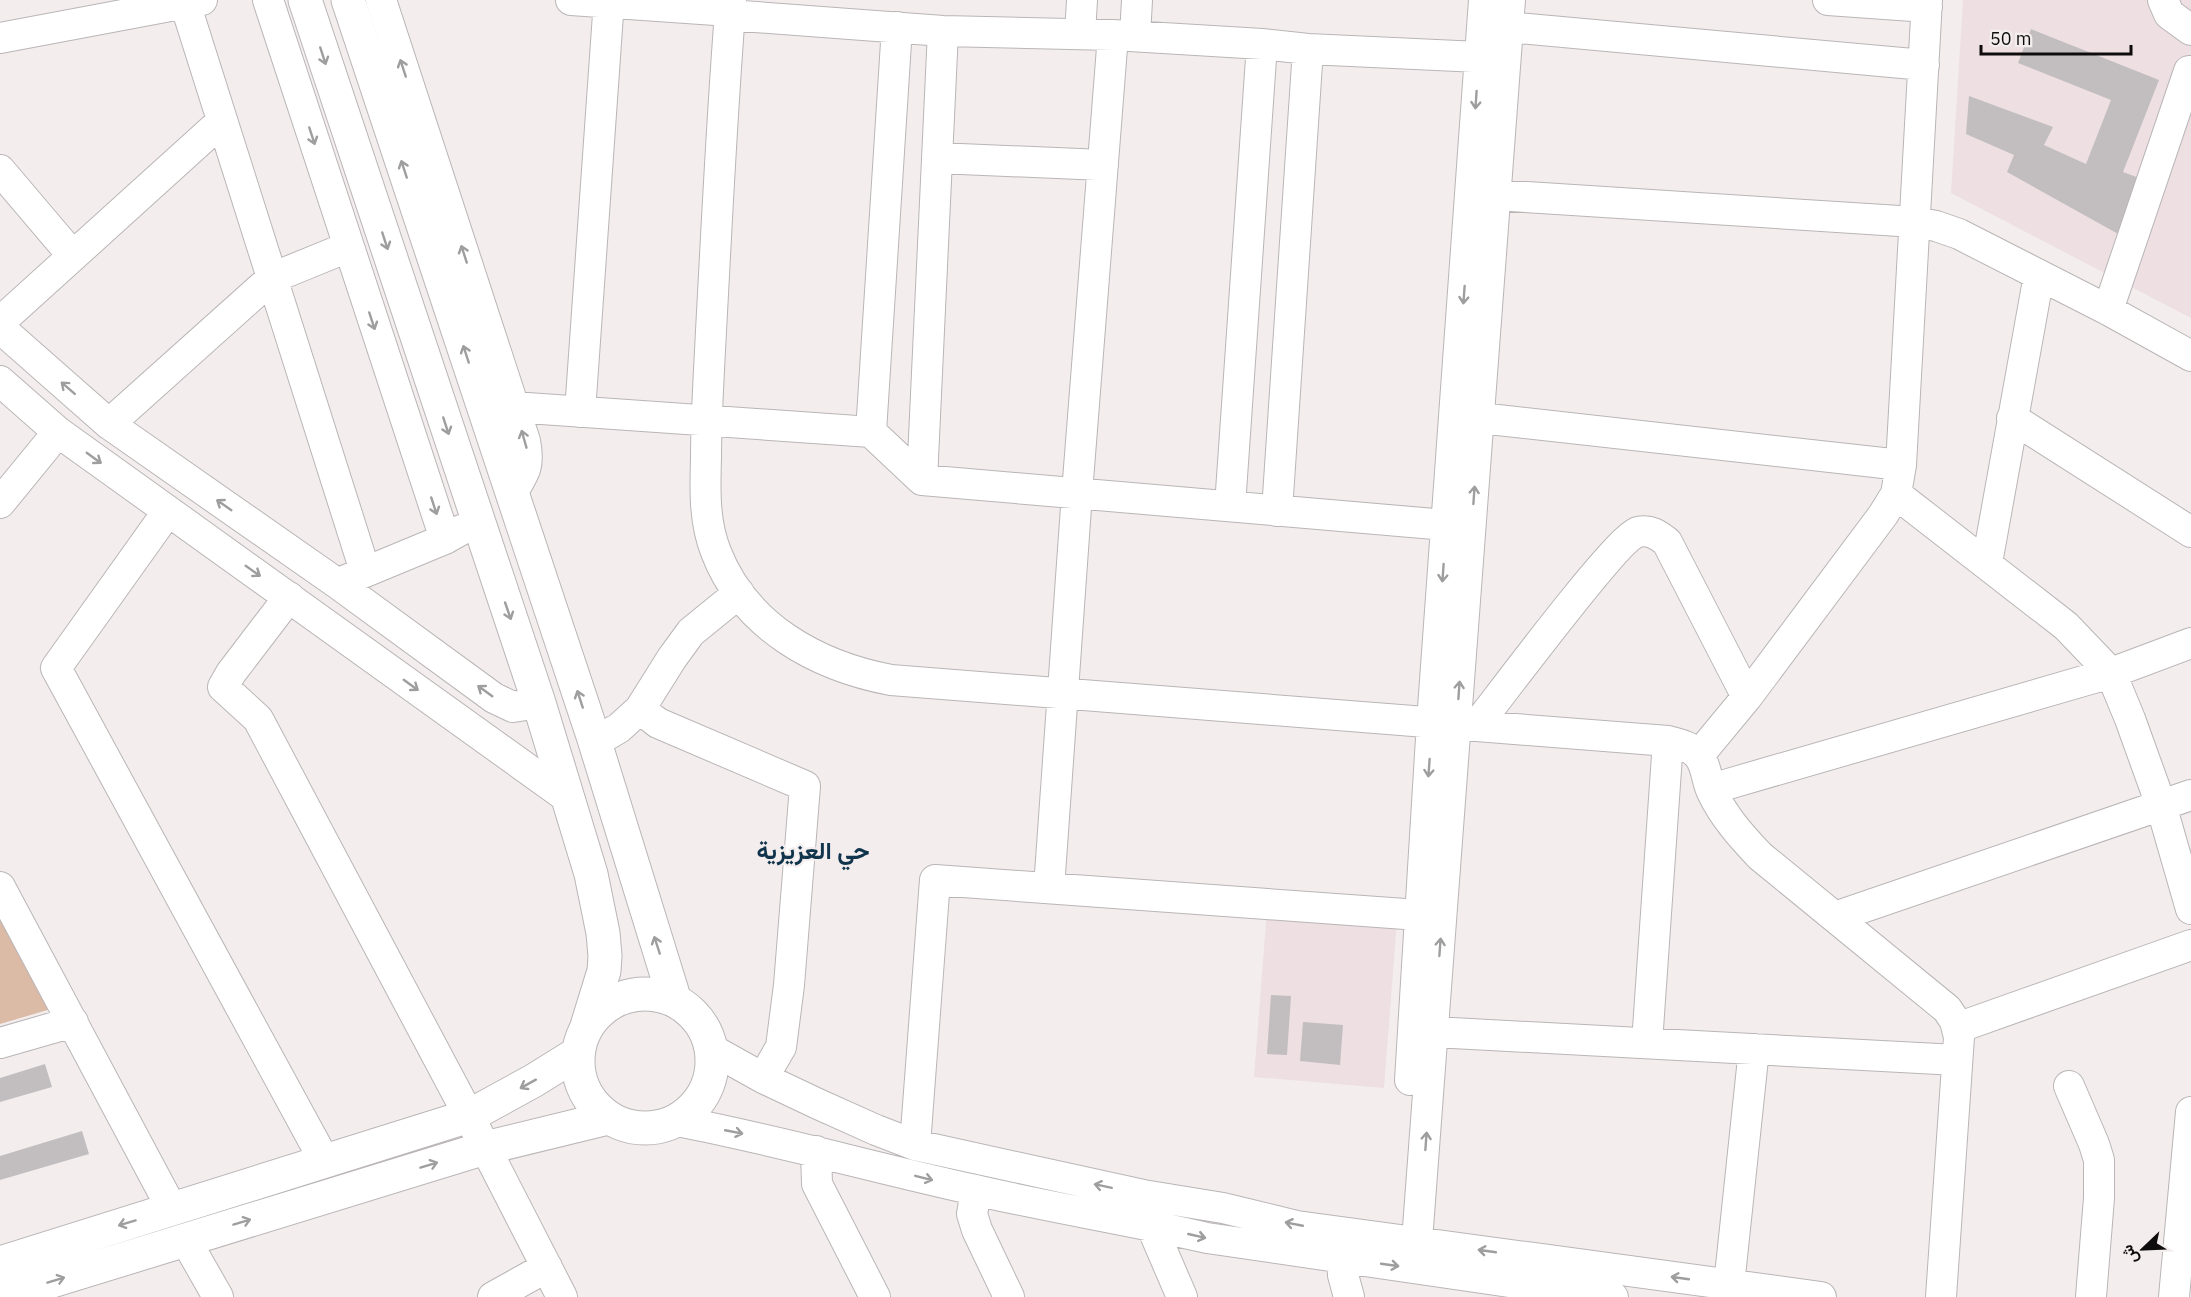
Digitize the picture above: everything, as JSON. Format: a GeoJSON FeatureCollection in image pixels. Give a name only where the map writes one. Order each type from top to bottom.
{"type":"FeatureCollection","features":[{"type":"Feature","properties":{"kind":"main road"},"geometry":{"type":"LineString","coordinates":[[0,1263],[469,1116],[533,1081],[583,1040],[596,1014],[621,998],[634,994],[648,994],[675,1001],[699,1020],[711,1049],[711,1077],[706,1090],[694,1108],[677,1121],[654,1128],[630,1127],[608,1118],[590,1100],[584,1089],[580,1078],[583,1040],[604,971],[603,933],[591,874],[539,703],[305,0]]}},
{"type":"Feature","properties":{"kind":"main road"},"geometry":{"type":"LineString","coordinates":[[348,0],[595,742],[675,1001]]}},
{"type":"Feature","properties":{"kind":"main road"},"geometry":{"type":"LineString","coordinates":[[0,1297],[485,1148],[608,1118]]}},
{"type":"Feature","properties":{"kind":"street"},"geometry":{"type":"LineString","coordinates":[[268,0],[445,539]]}},
{"type":"Feature","properties":{"kind":"street"},"geometry":{"type":"LineString","coordinates":[[381,0],[525,441],[528,457],[526,469],[512,493]]}},
{"type":"Feature","properties":{"kind":"street"},"geometry":{"type":"LineString","coordinates":[[571,0],[730,9],[943,32],[1124,36],[1308,49],[1479,57]]}},
{"type":"Feature","properties":{"kind":"street"},"geometry":{"type":"LineString","coordinates":[[1080,34],[1082,0]]}},
{"type":"Feature","properties":{"kind":"street"},"geometry":{"type":"LineString","coordinates":[[1049,888],[1103,165],[1124,36],[1137,0]]}},
{"type":"Feature","properties":{"kind":"street"},"geometry":{"type":"LineString","coordinates":[[1409,1240],[1419,915],[1455,723],[1446,525],[1456,416],[1484,0]]}},
{"type":"Feature","properties":{"kind":"street"},"geometry":{"type":"LineString","coordinates":[[1699,755],[1747,697],[1883,515],[1896,494],[1901,465],[1927,4],[1828,0]]}},
{"type":"Feature","properties":{"kind":"street"},"geometry":{"type":"LineString","coordinates":[[2163,0],[2169,14],[2191,30]]}},
{"type":"Feature","properties":{"kind":"street"},"geometry":{"type":"LineString","coordinates":[[0,38],[190,1],[222,121],[365,571]]}},
{"type":"Feature","properties":{"kind":"street"},"geometry":{"type":"LineString","coordinates":[[580,412],[609,1]]}},
{"type":"Feature","properties":{"kind":"street"},"geometry":{"type":"LineString","coordinates":[[730,9],[706,420],[705,504],[709,531],[716,552],[739,593],[768,626],[787,640],[835,665],[860,674],[891,680],[1455,723],[1668,741],[1684,745],[1699,755],[1711,789],[1722,811],[1760,856],[1952,1015],[1958,1028],[1957,1060],[1941,1297]]}},
{"type":"Feature","properties":{"kind":"street"},"geometry":{"type":"LineString","coordinates":[[1409,1240],[1434,1032],[1508,13],[1924,65]]}},
{"type":"Feature","properties":{"kind":"street"},"geometry":{"type":"LineString","coordinates":[[871,432],[897,27]]}},
{"type":"Feature","properties":{"kind":"street"},"geometry":{"type":"LineString","coordinates":[[922,480],[943,32]]}},
{"type":"Feature","properties":{"kind":"street"},"geometry":{"type":"LineString","coordinates":[[1230,506],[1262,44]]}},
{"type":"Feature","properties":{"kind":"street"},"geometry":{"type":"LineString","coordinates":[[1277,511],[1308,49]]}},
{"type":"Feature","properties":{"kind":"street"},"geometry":{"type":"LineString","coordinates":[[2108,310],[2189,71]]}},
{"type":"Feature","properties":{"kind":"street"},"geometry":{"type":"LineString","coordinates":[[0,322],[222,121]]}},
{"type":"Feature","properties":{"kind":"street"},"geometry":{"type":"LineString","coordinates":[[937,158],[1103,165]]}},
{"type":"Feature","properties":{"kind":"street"},"geometry":{"type":"LineString","coordinates":[[0,170],[73,256]]}},
{"type":"Feature","properties":{"kind":"street"},"geometry":{"type":"LineString","coordinates":[[1495,195],[1915,222],[1936,226],[1959,234],[2108,310],[2191,356]]}},
{"type":"Feature","properties":{"kind":"street"},"geometry":{"type":"LineString","coordinates":[[109,424],[272,278],[348,247]]}},
{"type":"Feature","properties":{"kind":"street"},"geometry":{"type":"LineString","coordinates":[[1987,563],[2039,275]]}},
{"type":"Feature","properties":{"kind":"street"},"geometry":{"type":"LineString","coordinates":[[0,328],[109,424],[505,704],[519,707],[539,703]]}},
{"type":"Feature","properties":{"kind":"street"},"geometry":{"type":"LineString","coordinates":[[0,381],[58,432],[568,798]]}},
{"type":"Feature","properties":{"kind":"street"},"geometry":{"type":"LineString","coordinates":[[513,407],[871,432],[922,480],[1446,525]]}},
{"type":"Feature","properties":{"kind":"street"},"geometry":{"type":"LineString","coordinates":[[1480,418],[1901,465]]}},
{"type":"Feature","properties":{"kind":"street"},"geometry":{"type":"LineString","coordinates":[[2012,418],[2191,532]]}},
{"type":"Feature","properties":{"kind":"street"},"geometry":{"type":"LineString","coordinates":[[0,504],[58,432]]}},
{"type":"Feature","properties":{"kind":"street"},"geometry":{"type":"LineString","coordinates":[[1896,494],[2066,626],[2111,673],[2161,805],[2191,909]]}},
{"type":"Feature","properties":{"kind":"street"},"geometry":{"type":"LineString","coordinates":[[168,511],[56,668],[325,1162]]}},
{"type":"Feature","properties":{"kind":"street"},"geometry":{"type":"LineString","coordinates":[[316,616],[338,584],[445,539],[477,521]]}},
{"type":"Feature","properties":{"kind":"street"},"geometry":{"type":"LineString","coordinates":[[1455,723],[1631,536],[1645,531],[1658,534],[1667,542],[1747,697]]}},
{"type":"Feature","properties":{"kind":"street"},"geometry":{"type":"LineString","coordinates":[[595,742],[619,728],[640,709],[691,632],[739,593]]}},
{"type":"Feature","properties":{"kind":"street"},"geometry":{"type":"LineString","coordinates":[[289,597],[231,673],[223,687],[258,719],[469,1116],[562,1297]]}},
{"type":"Feature","properties":{"kind":"street"},"geometry":{"type":"LineString","coordinates":[[1711,789],[2111,673],[2191,644]]}},
{"type":"Feature","properties":{"kind":"street"},"geometry":{"type":"LineString","coordinates":[[640,709],[658,723],[805,786],[789,985],[781,1047],[763,1078]]}},
{"type":"Feature","properties":{"kind":"street"},"geometry":{"type":"LineString","coordinates":[[1647,1043],[1668,741]]}},
{"type":"Feature","properties":{"kind":"street"},"geometry":{"type":"LineString","coordinates":[[1835,917],[2191,795]]}},
{"type":"Feature","properties":{"kind":"street"},"geometry":{"type":"LineString","coordinates":[[915,1145],[935,880],[1419,915]]}},
{"type":"Feature","properties":{"kind":"street"},"geometry":{"type":"LineString","coordinates":[[0,887],[172,1209]]}},
{"type":"Feature","properties":{"kind":"street"},"geometry":{"type":"LineString","coordinates":[[1958,1028],[2191,945]]}},
{"type":"Feature","properties":{"kind":"street"},"geometry":{"type":"LineString","coordinates":[[0,1043],[73,1022]]}},
{"type":"Feature","properties":{"kind":"street"},"geometry":{"type":"LineString","coordinates":[[1434,1032],[1957,1060]]}},
{"type":"Feature","properties":{"kind":"street"},"geometry":{"type":"LineString","coordinates":[[711,1049],[763,1078],[856,1122],[915,1145],[1143,1195],[1223,1208],[1298,1226],[1821,1297]]}},
{"type":"Feature","properties":{"kind":"street"},"geometry":{"type":"LineString","coordinates":[[1729,1285],[1754,1049]]}},
{"type":"Feature","properties":{"kind":"street"},"geometry":{"type":"LineString","coordinates":[[2069,1086],[2099,1160],[2100,1186],[2091,1297]]}},
{"type":"Feature","properties":{"kind":"street"},"geometry":{"type":"LineString","coordinates":[[2174,1297],[2186,1207],[2191,1112]]}},
{"type":"Feature","properties":{"kind":"street"},"geometry":{"type":"LineString","coordinates":[[677,1121],[751,1135],[976,1191],[1207,1238],[1342,1258],[1525,1291],[1613,1297]]}},
{"type":"Feature","properties":{"kind":"street"},"geometry":{"type":"LineString","coordinates":[[816,1151],[817,1184],[875,1297]]}},
{"type":"Feature","properties":{"kind":"street"},"geometry":{"type":"LineString","coordinates":[[976,1191],[972,1214],[977,1230],[1009,1297]]}},
{"type":"Feature","properties":{"kind":"street"},"geometry":{"type":"LineString","coordinates":[[1151,1225],[1182,1297]]}},
{"type":"Feature","properties":{"kind":"street"},"geometry":{"type":"LineString","coordinates":[[185,1239],[218,1297]]}},
{"type":"Feature","properties":{"kind":"street"},"geometry":{"type":"LineString","coordinates":[[1342,1258],[1343,1275],[1349,1297]]}},
{"type":"Feature","properties":{"kind":"street"},"geometry":{"type":"LineString","coordinates":[[493,1297],[547,1268]]}},
{"type":"Feature","properties":{"kind":"shaded area"},"geometry":{"type":"Polygon","coordinates":[[[1963,0],[2191,0],[2191,318],[1951,193],[1963,0]]]}},
{"type":"Feature","properties":{"kind":"shaded area"},"geometry":{"type":"Polygon","coordinates":[[[1267,910],[1397,920],[1384,1088],[1254,1077],[1267,910]]]}},
{"type":"Feature","properties":{"kind":"shaded area"},"geometry":{"type":"Polygon","coordinates":[[[0,916],[51,1009],[0,1024],[0,916]]]}},
{"type":"Feature","properties":{"kind":"building"},"geometry":{"type":"Polygon","coordinates":[[[2031,29],[2159,80],[2123,172],[2142,179],[2120,235],[2007,172],[2014,155],[1966,134],[1969,96],[2053,127],[2044,145],[2086,164],[2111,100],[2018,63],[2031,29]]]}},
{"type":"Feature","properties":{"kind":"building"},"geometry":{"type":"Polygon","coordinates":[[[1271,995],[1291,996],[1287,1055],[1267,1054],[1271,995]]]}},
{"type":"Feature","properties":{"kind":"building"},"geometry":{"type":"Polygon","coordinates":[[[1303,1022],[1343,1025],[1340,1065],[1300,1061],[1303,1022]]]}},
{"type":"Feature","properties":{"kind":"building"},"geometry":{"type":"Polygon","coordinates":[[[45,1064],[52,1087],[0,1102],[0,1078],[45,1064]]]}},
{"type":"Feature","properties":{"kind":"building"},"geometry":{"type":"Polygon","coordinates":[[[82,1131],[89,1154],[0,1180],[0,1156],[82,1131]]]}},
{"type":"Feature","properties":{"kind":"district","name":"حي العزيزية"},"geometry":{"type":"Point","coordinates":[813,851]}}]}
